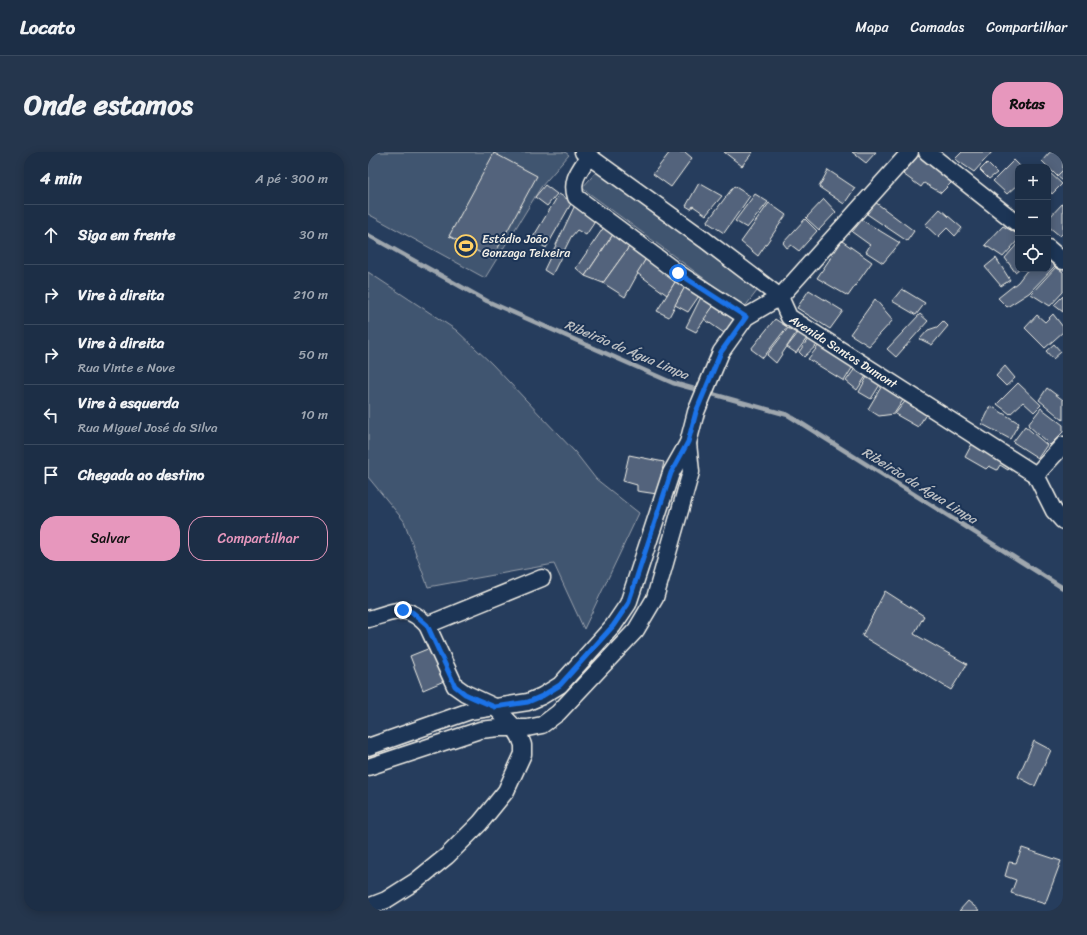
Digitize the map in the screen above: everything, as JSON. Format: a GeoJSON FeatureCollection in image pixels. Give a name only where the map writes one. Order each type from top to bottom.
{"type":"FeatureCollection","features":[{"type":"Feature","properties":{"kind":"street"},"geometry":{"type":"LineString","coordinates":[[368,747],[470,711],[528,702],[542,696],[560,685],[613,626],[628,604],[671,473],[688,442],[696,412],[721,352],[746,317],[780,297],[910,152]]}},
{"type":"Feature","properties":{"kind":"street"},"geometry":{"type":"LineString","coordinates":[[927,152],[1015,222]]}},
{"type":"Feature","properties":{"kind":"street"},"geometry":{"type":"LineString","coordinates":[[586,154],[573,189],[576,197],[678,273],[746,317]]}},
{"type":"Feature","properties":{"kind":"street","name":"Avenida Santos Dumont"},"geometry":{"type":"LineString","coordinates":[[586,154],[780,297],[789,317],[1036,475]]}},
{"type":"Feature","properties":{"kind":"street"},"geometry":{"type":"LineString","coordinates":[[1051,251],[1063,261]]}},
{"type":"Feature","properties":{"kind":"street"},"geometry":{"type":"LineString","coordinates":[[368,767],[480,730],[514,727],[527,728],[542,725],[558,713],[636,630],[655,598],[691,472],[688,442]]}},
{"type":"Feature","properties":{"kind":"street"},"geometry":{"type":"LineString","coordinates":[[1063,446],[1036,475],[1054,511],[1063,521]]}},
{"type":"Feature","properties":{"kind":"street"},"geometry":{"type":"LineString","coordinates":[[427,625],[542,578]]}},
{"type":"Feature","properties":{"kind":"street"},"geometry":{"type":"LineString","coordinates":[[368,619],[403,610],[412,612],[418,617],[427,625],[455,686],[465,694],[495,707],[514,727],[520,737],[523,745],[523,754],[506,791],[480,823],[447,856],[416,881],[386,900],[368,907]]}},
{"type":"Feature","properties":{"kind":"shaded area","name":"Estádio João Gonzaga Teixeira"},"geometry":{"type":"Polygon","coordinates":[[[368,152],[565,152],[569,155],[541,187],[485,278],[368,214],[368,152]]]}},
{"type":"Feature","properties":{"kind":"shaded area"},"geometry":{"type":"Polygon","coordinates":[[[598,170],[757,291],[744,308],[582,188],[598,170]]]}},
{"type":"Feature","properties":{"kind":"shaded area"},"geometry":{"type":"Polygon","coordinates":[[[368,272],[456,330],[492,364],[575,452],[596,479],[639,513],[584,629],[554,564],[428,587],[404,521],[368,477],[368,272]]]}},
{"type":"Feature","properties":{"kind":"building"},"geometry":{"type":"Polygon","coordinates":[[[670,152],[685,152],[692,158],[671,187],[653,174],[670,152]]]}},
{"type":"Feature","properties":{"kind":"building"},"geometry":{"type":"Polygon","coordinates":[[[724,152],[753,152],[742,166],[724,152]]]}},
{"type":"Feature","properties":{"kind":"building"},"geometry":{"type":"Polygon","coordinates":[[[852,152],[876,152],[866,163],[852,152]]]}},
{"type":"Feature","properties":{"kind":"building"},"geometry":{"type":"Polygon","coordinates":[[[962,152],[992,152],[974,172],[955,159],[962,152]]]}},
{"type":"Feature","properties":{"kind":"building"},"geometry":{"type":"Polygon","coordinates":[[[1050,152],[1063,152],[1063,170],[1057,176],[1051,170],[1051,164],[1045,164],[1042,161],[1050,152]]]}},
{"type":"Feature","properties":{"kind":"building"},"geometry":{"type":"Polygon","coordinates":[[[494,153],[537,176],[492,259],[449,236],[494,153]]]}},
{"type":"Feature","properties":{"kind":"building"},"geometry":{"type":"Polygon","coordinates":[[[918,156],[954,180],[941,193],[924,183],[921,187],[903,174],[918,156]]]}},
{"type":"Feature","properties":{"kind":"building"},"geometry":{"type":"Polygon","coordinates":[[[1014,160],[1018,164],[1015,164],[1015,187],[1007,194],[993,181],[1014,160]]]}},
{"type":"Feature","properties":{"kind":"building"},"geometry":{"type":"Polygon","coordinates":[[[987,163],[997,173],[989,179],[980,170],[987,163]]]}},
{"type":"Feature","properties":{"kind":"building"},"geometry":{"type":"Polygon","coordinates":[[[828,170],[855,188],[844,204],[819,187],[828,170]]]}},
{"type":"Feature","properties":{"kind":"building"},"geometry":{"type":"Polygon","coordinates":[[[1063,170],[1063,181],[1057,176],[1063,170]]]}},
{"type":"Feature","properties":{"kind":"building"},"geometry":{"type":"Polygon","coordinates":[[[1051,174],[1062,184],[1052,194],[1051,193],[1051,174]]]}},
{"type":"Feature","properties":{"kind":"building"},"geometry":{"type":"Polygon","coordinates":[[[699,183],[722,196],[706,215],[693,206],[691,209],[686,206],[699,183]]]}},
{"type":"Feature","properties":{"kind":"building"},"geometry":{"type":"Polygon","coordinates":[[[545,185],[557,194],[547,206],[535,197],[545,185]]]}},
{"type":"Feature","properties":{"kind":"building"},"geometry":{"type":"Polygon","coordinates":[[[734,186],[750,196],[724,233],[707,222],[734,186]]]}},
{"type":"Feature","properties":{"kind":"building"},"geometry":{"type":"Polygon","coordinates":[[[559,194],[572,202],[546,248],[532,239],[559,194]]]}},
{"type":"Feature","properties":{"kind":"building"},"geometry":{"type":"Polygon","coordinates":[[[755,194],[768,202],[747,228],[735,221],[755,194]]]}},
{"type":"Feature","properties":{"kind":"building"},"geometry":{"type":"Polygon","coordinates":[[[824,199],[836,212],[819,230],[806,218],[824,199]]]}},
{"type":"Feature","properties":{"kind":"building"},"geometry":{"type":"Polygon","coordinates":[[[875,202],[914,231],[907,241],[867,214],[875,202]]]}},
{"type":"Feature","properties":{"kind":"building"},"geometry":{"type":"Polygon","coordinates":[[[576,203],[596,220],[586,235],[577,230],[571,237],[552,275],[544,270],[576,203]]]}},
{"type":"Feature","properties":{"kind":"building"},"geometry":{"type":"Polygon","coordinates":[[[769,203],[786,215],[758,256],[741,242],[769,203]]]}},
{"type":"Feature","properties":{"kind":"building"},"geometry":{"type":"Polygon","coordinates":[[[1063,203],[1063,233],[1060,236],[1051,228],[1051,216],[1063,203]]]}},
{"type":"Feature","properties":{"kind":"building"},"geometry":{"type":"Polygon","coordinates":[[[940,209],[962,228],[955,236],[947,228],[938,237],[925,225],[940,209]]]}},
{"type":"Feature","properties":{"kind":"building"},"geometry":{"type":"Polygon","coordinates":[[[805,219],[817,231],[799,251],[791,245],[787,248],[783,243],[805,219]]]}},
{"type":"Feature","properties":{"kind":"building"},"geometry":{"type":"Polygon","coordinates":[[[862,220],[900,243],[883,263],[866,252],[870,245],[852,232],[862,220]]]}},
{"type":"Feature","properties":{"kind":"building"},"geometry":{"type":"Polygon","coordinates":[[[1003,226],[1015,232],[1015,243],[1003,257],[985,245],[1003,226]]]}},
{"type":"Feature","properties":{"kind":"building"},"geometry":{"type":"Polygon","coordinates":[[[604,227],[614,233],[585,276],[576,268],[604,227]]]}},
{"type":"Feature","properties":{"kind":"building"},"geometry":{"type":"Polygon","coordinates":[[[614,233],[629,247],[603,283],[585,276],[614,233]]]}},
{"type":"Feature","properties":{"kind":"building"},"geometry":{"type":"Polygon","coordinates":[[[842,241],[872,262],[848,296],[817,278],[842,241]]]}},
{"type":"Feature","properties":{"kind":"building"},"geometry":{"type":"Polygon","coordinates":[[[1015,246],[1015,272],[1005,258],[1015,246]]]}},
{"type":"Feature","properties":{"kind":"building"},"geometry":{"type":"Polygon","coordinates":[[[629,247],[647,257],[625,297],[603,283],[629,247]]]}},
{"type":"Feature","properties":{"kind":"building"},"geometry":{"type":"Polygon","coordinates":[[[647,257],[677,279],[667,295],[637,273],[647,257]]]}},
{"type":"Feature","properties":{"kind":"building"},"geometry":{"type":"Polygon","coordinates":[[[996,258],[1010,280],[1001,286],[985,267],[996,258]]]}},
{"type":"Feature","properties":{"kind":"building"},"geometry":{"type":"Polygon","coordinates":[[[1051,263],[1055,266],[1051,270],[1051,263]]]}},
{"type":"Feature","properties":{"kind":"building"},"geometry":{"type":"Polygon","coordinates":[[[1056,267],[1063,272],[1063,292],[1050,306],[1031,294],[1056,267]]]}},
{"type":"Feature","properties":{"kind":"building"},"geometry":{"type":"Polygon","coordinates":[[[1026,272],[1049,272],[1029,293],[1007,307],[998,298],[1018,282],[1026,272]]]}},
{"type":"Feature","properties":{"kind":"building"},"geometry":{"type":"Polygon","coordinates":[[[677,279],[687,283],[669,317],[657,311],[677,279]]]}},
{"type":"Feature","properties":{"kind":"building"},"geometry":{"type":"Polygon","coordinates":[[[687,283],[701,293],[688,312],[675,305],[687,283]]]}},
{"type":"Feature","properties":{"kind":"building"},"geometry":{"type":"Polygon","coordinates":[[[902,289],[925,303],[916,315],[892,301],[902,289]]]}},
{"type":"Feature","properties":{"kind":"building"},"geometry":{"type":"Polygon","coordinates":[[[809,290],[843,311],[830,329],[797,308],[809,290]]]}},
{"type":"Feature","properties":{"kind":"building"},"geometry":{"type":"Polygon","coordinates":[[[702,295],[715,304],[696,332],[686,327],[702,295]]]}},
{"type":"Feature","properties":{"kind":"building"},"geometry":{"type":"Polygon","coordinates":[[[1063,296],[1063,312],[1054,305],[1063,296]]]}},
{"type":"Feature","properties":{"kind":"building"},"geometry":{"type":"Polygon","coordinates":[[[875,299],[893,320],[869,346],[850,334],[875,299]]]}},
{"type":"Feature","properties":{"kind":"building"},"geometry":{"type":"Polygon","coordinates":[[[715,304],[735,317],[724,333],[704,319],[715,304]]]}},
{"type":"Feature","properties":{"kind":"building"},"geometry":{"type":"Polygon","coordinates":[[[920,314],[928,321],[896,357],[887,349],[920,314]]]}},
{"type":"Feature","properties":{"kind":"building"},"geometry":{"type":"Polygon","coordinates":[[[1053,314],[1063,327],[1063,332],[1045,348],[1025,328],[1037,315],[1045,322],[1053,314]]]}},
{"type":"Feature","properties":{"kind":"building"},"geometry":{"type":"Polygon","coordinates":[[[775,319],[787,327],[763,358],[751,349],[775,319]]]}},
{"type":"Feature","properties":{"kind":"building"},"geometry":{"type":"Polygon","coordinates":[[[943,321],[948,326],[932,345],[920,339],[928,330],[937,327],[943,321]]]}},
{"type":"Feature","properties":{"kind":"building"},"geometry":{"type":"Polygon","coordinates":[[[788,328],[796,333],[776,363],[767,355],[788,328]]]}},
{"type":"Feature","properties":{"kind":"building"},"geometry":{"type":"Polygon","coordinates":[[[798,333],[807,338],[796,353],[787,347],[798,333]]]}},
{"type":"Feature","properties":{"kind":"building"},"geometry":{"type":"Polygon","coordinates":[[[808,339],[817,345],[804,357],[799,352],[808,339]]]}},
{"type":"Feature","properties":{"kind":"building"},"geometry":{"type":"Polygon","coordinates":[[[1054,344],[1061,352],[1053,359],[1046,351],[1054,344]]]}},
{"type":"Feature","properties":{"kind":"building"},"geometry":{"type":"Polygon","coordinates":[[[819,345],[854,365],[844,381],[808,359],[819,345]]]}},
{"type":"Feature","properties":{"kind":"building"},"geometry":{"type":"Polygon","coordinates":[[[1005,366],[1015,378],[1006,386],[996,376],[1005,366]]]}},
{"type":"Feature","properties":{"kind":"building"},"geometry":{"type":"Polygon","coordinates":[[[856,367],[868,373],[857,390],[846,381],[856,367]]]}},
{"type":"Feature","properties":{"kind":"building"},"geometry":{"type":"Polygon","coordinates":[[[869,373],[881,383],[871,399],[859,392],[869,373]]]}},
{"type":"Feature","properties":{"kind":"building"},"geometry":{"type":"Polygon","coordinates":[[[1018,383],[1041,405],[1034,412],[1023,402],[1010,414],[997,404],[1018,383]]]}},
{"type":"Feature","properties":{"kind":"building"},"geometry":{"type":"Polygon","coordinates":[[[883,384],[905,397],[894,414],[879,416],[868,409],[883,384]]]}},
{"type":"Feature","properties":{"kind":"building"},"geometry":{"type":"Polygon","coordinates":[[[1047,388],[1063,400],[1063,420],[1039,400],[1047,388]]]}},
{"type":"Feature","properties":{"kind":"building"},"geometry":{"type":"Polygon","coordinates":[[[907,399],[928,411],[918,427],[895,414],[907,399]]]}},
{"type":"Feature","properties":{"kind":"building"},"geometry":{"type":"Polygon","coordinates":[[[991,406],[1019,423],[1010,439],[982,424],[991,406]]]}},
{"type":"Feature","properties":{"kind":"building"},"geometry":{"type":"Polygon","coordinates":[[[1041,408],[1063,425],[1063,432],[1050,445],[1028,425],[1041,408]]]}},
{"type":"Feature","properties":{"kind":"building"},"geometry":{"type":"Polygon","coordinates":[[[1025,426],[1047,445],[1038,458],[1013,442],[1025,426]]]}},
{"type":"Feature","properties":{"kind":"building"},"geometry":{"type":"Polygon","coordinates":[[[973,442],[1012,465],[1008,470],[1000,465],[997,470],[989,466],[986,469],[965,457],[973,442]]]}},
{"type":"Feature","properties":{"kind":"building"},"geometry":{"type":"Polygon","coordinates":[[[629,455],[664,462],[657,494],[637,491],[637,485],[623,481],[629,455]]]}},
{"type":"Feature","properties":{"kind":"building"},"geometry":{"type":"Polygon","coordinates":[[[885,591],[924,616],[914,634],[967,664],[951,690],[862,636],[885,591]]]}},
{"type":"Feature","properties":{"kind":"building"},"geometry":{"type":"Polygon","coordinates":[[[430,648],[444,681],[423,690],[410,656],[430,648]]]}},
{"type":"Feature","properties":{"kind":"building"},"geometry":{"type":"Polygon","coordinates":[[[1034,741],[1051,750],[1035,786],[1018,777],[1034,741]]]}},
{"type":"Feature","properties":{"kind":"building"},"geometry":{"type":"Polygon","coordinates":[[[1022,848],[1061,861],[1045,904],[1011,893],[1016,880],[1005,876],[1009,862],[1016,863],[1022,848]]]}},
{"type":"Feature","properties":{"kind":"building"},"geometry":{"type":"Polygon","coordinates":[[[968,901],[980,911],[959,911],[968,901]]]}},
{"type":"Feature","properties":{"kind":"waterway","name":"Ribeirão da Água Limpa"},"geometry":{"type":"LineString","coordinates":[[368,235],[487,301],[673,383],[788,415],[1063,588]]}},
{"type":"Feature","properties":{"kind":"place","name":"Estádio João Gonzaga Teixeira"},"geometry":{"type":"Point","coordinates":[466,246]}},
{"type":"Feature","properties":{"kind":"route"},"geometry":{"type":"LineString","coordinates":[[403,610],[412,612],[427,625],[455,686],[465,694],[495,707],[528,702],[542,696],[560,685],[613,626],[628,604],[671,473],[688,442],[696,412],[721,352],[746,317],[678,273]]}}]}
